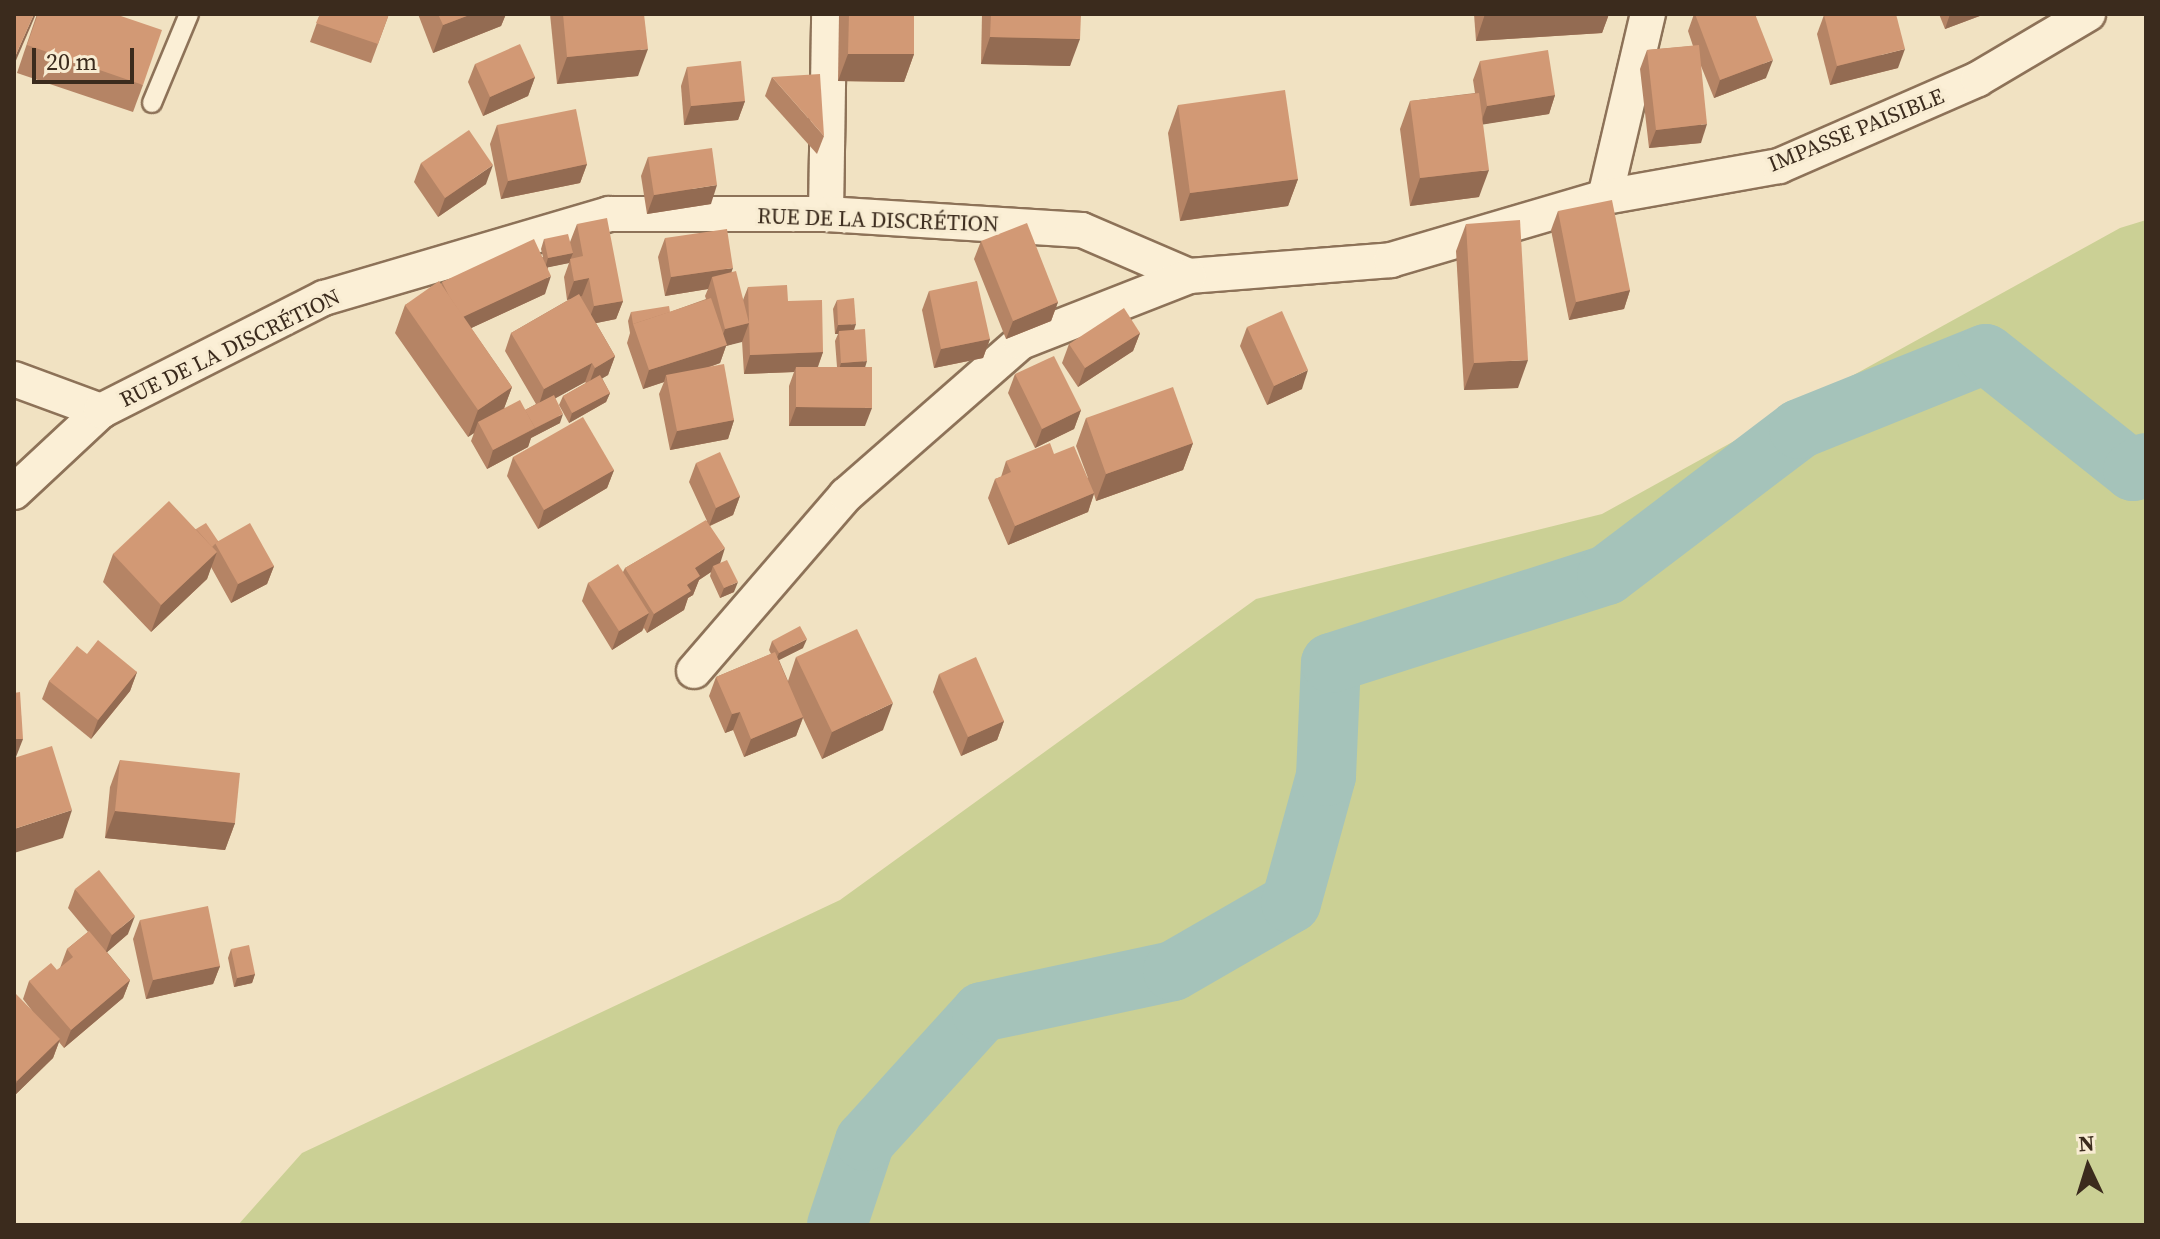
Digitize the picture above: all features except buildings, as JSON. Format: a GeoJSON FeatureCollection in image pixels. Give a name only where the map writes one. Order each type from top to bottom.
{"type":"FeatureCollection","features":[{"type":"Feature","properties":{"kind":"street"},"geometry":{"type":"LineString","coordinates":[[826,214],[829,14]]}},
{"type":"Feature","properties":{"kind":"street"},"geometry":{"type":"LineString","coordinates":[[1605,197],[1648,14]]}},
{"type":"Feature","properties":{"kind":"street","name":"IMPASSE PAISIBLE"},"geometry":{"type":"LineString","coordinates":[[1605,197],[1779,166],[1978,79],[2088,14]]}},
{"type":"Feature","properties":{"kind":"street","name":"RUE DE LA DISCRÉTION"},"geometry":{"type":"LineString","coordinates":[[14,492],[101,411],[324,298],[609,214],[826,214],[1082,230],[1189,276],[1391,260],[1605,197]]}},
{"type":"Feature","properties":{"kind":"street"},"geometry":{"type":"LineString","coordinates":[[694,671],[846,495],[1021,342],[1189,276]]}},
{"type":"Feature","properties":{"kind":"street"},"geometry":{"type":"LineString","coordinates":[[14,379],[101,411]]}},
{"type":"Feature","properties":{"kind":"lane"},"geometry":{"type":"LineString","coordinates":[[152,103],[189,14]]}},
{"type":"Feature","properties":{"kind":"green space"},"geometry":{"type":"Polygon","coordinates":[[[2146,220],[2146,1225],[238,1225],[302,1153],[840,900],[1256,599],[1602,514],[2120,228],[2146,220]]]}},
{"type":"Feature","properties":{"kind":"waterway"},"geometry":{"type":"LineString","coordinates":[[837,1225],[865,1141],[982,1012],[1173,971],[1291,903],[1326,776],[1331,663],[1607,575],[1799,429],[1986,354],[2133,471],[2146,463]]}}]}
